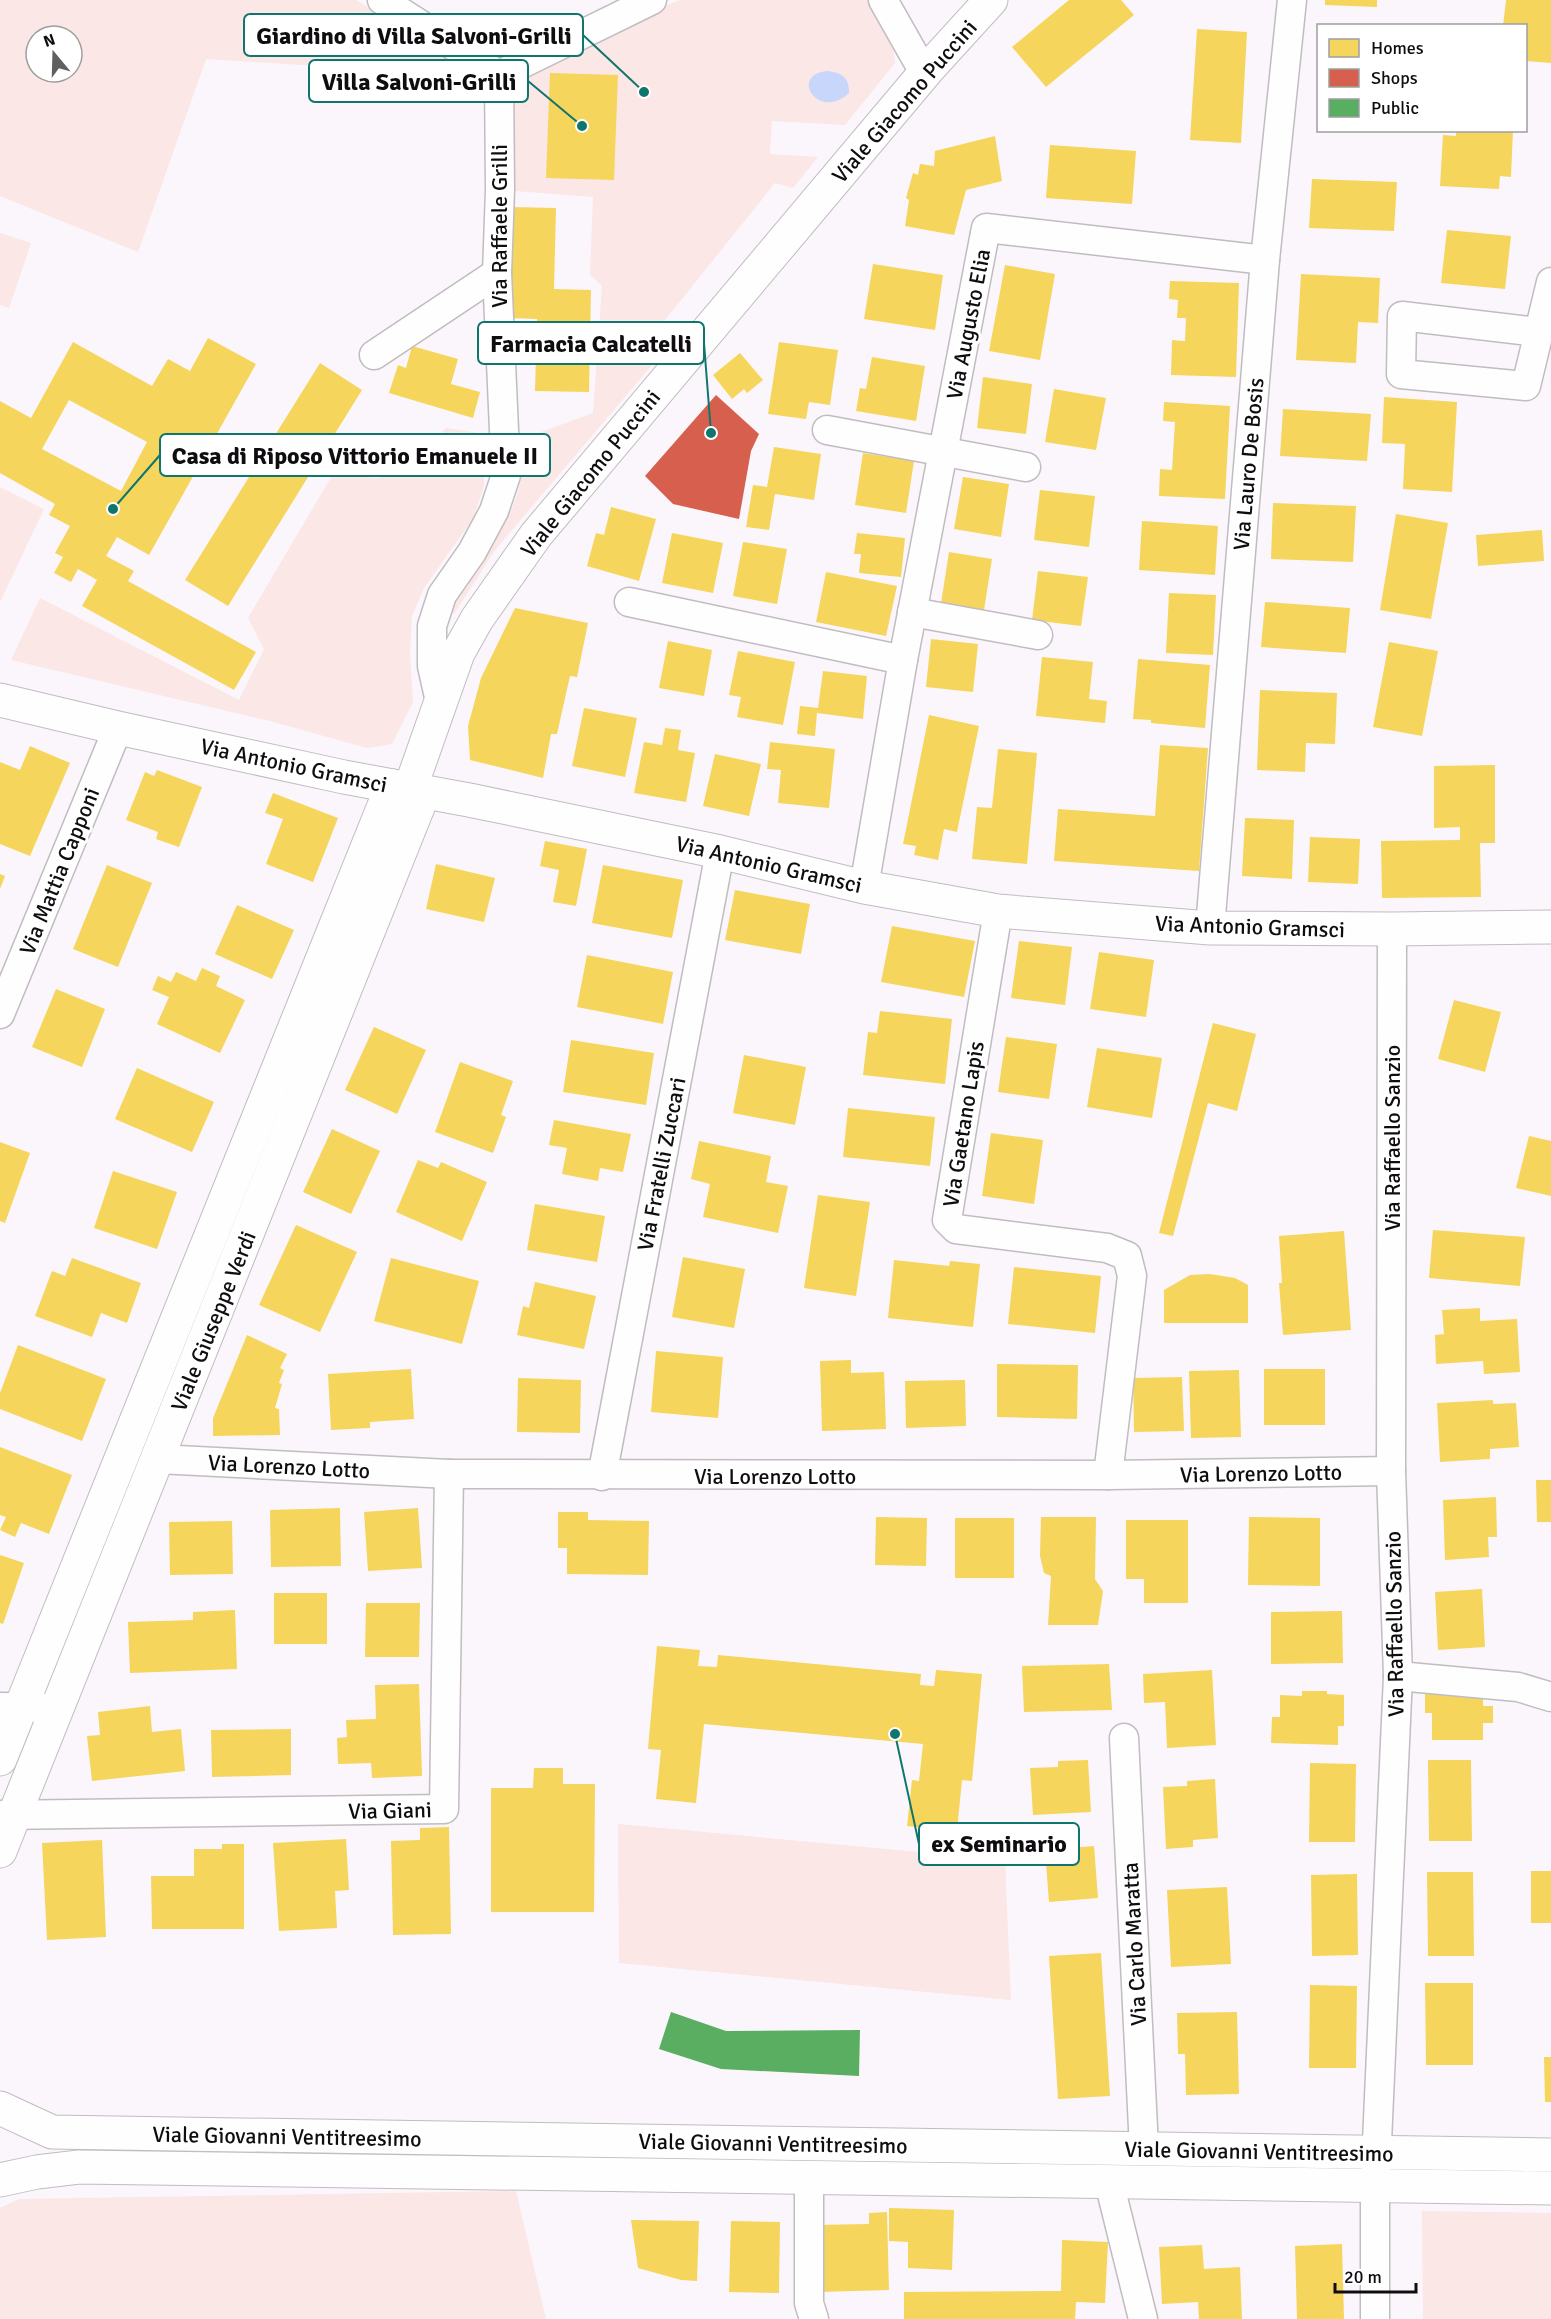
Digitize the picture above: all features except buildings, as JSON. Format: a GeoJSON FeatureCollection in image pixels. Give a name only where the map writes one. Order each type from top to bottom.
{"type":"FeatureCollection","features":[{"type":"Feature","properties":{"kind":"street"},"geometry":{"type":"LineString","coordinates":[[382,0],[499,75],[652,0]]}},
{"type":"Feature","properties":{"kind":"street"},"geometry":{"type":"LineString","coordinates":[[883,0],[925,74]]}},
{"type":"Feature","properties":{"kind":"street","name":"Viale Giacomo Puccini"},"geometry":{"type":"LineString","coordinates":[[409,789],[459,653],[477,619],[536,535],[925,74],[991,0]]}},
{"type":"Feature","properties":{"kind":"street","name":"Via Lauro De Bosis"},"geometry":{"type":"LineString","coordinates":[[1210,928],[1265,260],[1292,0]]}},
{"type":"Feature","properties":{"kind":"street","name":"Via Raffaele Grilli"},"geometry":{"type":"LineString","coordinates":[[441,706],[432,666],[432,626],[442,594],[472,552],[494,511],[506,475],[497,273],[500,190],[499,75]]}},
{"type":"Feature","properties":{"kind":"street","name":"Via Augusto Elia"},"geometry":{"type":"LineString","coordinates":[[864,887],[903,660],[987,228],[1265,260]]}},
{"type":"Feature","properties":{"kind":"street"},"geometry":{"type":"LineString","coordinates":[[374,355],[497,273]]}},
{"type":"Feature","properties":{"kind":"street"},"geometry":{"type":"LineString","coordinates":[[1538,333],[1402,316],[1401,374],[1526,386],[1551,282]]}},
{"type":"Feature","properties":{"kind":"street"},"geometry":{"type":"LineString","coordinates":[[827,430],[943,453],[1026,466]]}},
{"type":"Feature","properties":{"kind":"street"},"geometry":{"type":"LineString","coordinates":[[629,602],[903,660]]}},
{"type":"Feature","properties":{"kind":"street"},"geometry":{"type":"LineString","coordinates":[[912,612],[1038,635]]}},
{"type":"Feature","properties":{"kind":"street","name":"Via Antonio Gramsci"},"geometry":{"type":"LineString","coordinates":[[0,700],[118,728],[720,852],[864,887],[998,911],[1210,928],[1551,927]]}},
{"type":"Feature","properties":{"kind":"street","name":"Via Mattia Capponi"},"geometry":{"type":"LineString","coordinates":[[0,1014],[118,728]]}},
{"type":"Feature","properties":{"kind":"street","name":"Viale Giuseppe Verdi"},"geometry":{"type":"LineString","coordinates":[[0,1851],[8,1815],[57,1708],[158,1459],[409,789]]}},
{"type":"Feature","properties":{"kind":"street","name":"Viale Giuseppe Verdi"},"geometry":{"type":"LineString","coordinates":[[0,1759],[10,1707],[409,789]]}},
{"type":"Feature","properties":{"kind":"street","name":"Via Fratelli Zuccari"},"geometry":{"type":"LineString","coordinates":[[602,1476],[720,852]]}},
{"type":"Feature","properties":{"kind":"street","name":"Via Gaetano Lapis"},"geometry":{"type":"LineString","coordinates":[[998,911],[947,1220],[956,1229],[1107,1248],[1127,1256],[1132,1276],[1108,1475]]}},
{"type":"Feature","properties":{"kind":"street","name":"Via Raffaello Sanzio"},"geometry":{"type":"LineString","coordinates":[[1375,2319],[1376,2152],[1398,1676],[1391,1471],[1392,929]]}},
{"type":"Feature","properties":{"kind":"street","name":"Via Lorenzo Lotto"},"geometry":{"type":"LineString","coordinates":[[158,1459],[449,1474],[602,1476],[1108,1475],[1391,1471]]}},
{"type":"Feature","properties":{"kind":"street","name":"Via Giani"},"geometry":{"type":"LineString","coordinates":[[8,1815],[444,1809],[449,1474]]}},
{"type":"Feature","properties":{"kind":"street"},"geometry":{"type":"LineString","coordinates":[[1398,1676],[1518,1687],[1551,1697]]}},
{"type":"Feature","properties":{"kind":"street"},"geometry":{"type":"LineString","coordinates":[[10,1707],[57,1708]]}},
{"type":"Feature","properties":{"kind":"street","name":"Via Carlo Maratta"},"geometry":{"type":"LineString","coordinates":[[1124,1738],[1144,2149]]}},
{"type":"Feature","properties":{"kind":"street","name":"Viale Giovanni Ventitreesimo"},"geometry":{"type":"LineString","coordinates":[[0,2108],[52,2132],[1551,2155]]}},
{"type":"Feature","properties":{"kind":"street","name":"Viale Giovanni Ventitreesimo"},"geometry":{"type":"LineString","coordinates":[[0,2180],[37,2172],[79,2167],[1551,2188]]}},
{"type":"Feature","properties":{"kind":"street"},"geometry":{"type":"LineString","coordinates":[[809,2178],[809,2303],[814,2319]]}},
{"type":"Feature","properties":{"kind":"street"},"geometry":{"type":"LineString","coordinates":[[1109,2182],[1143,2319]]}},
{"type":"Feature","properties":{"kind":"shaded area"},"geometry":{"type":"Polygon","coordinates":[[[0,0],[356,0],[480,76],[206,59],[138,252],[0,196],[0,0]]]}},
{"type":"Feature","properties":{"kind":"shaded area"},"geometry":{"type":"Polygon","coordinates":[[[680,0],[870,0],[892,41],[895,63],[845,125],[772,121],[770,154],[818,157],[793,188],[775,183],[649,340],[658,358],[496,549],[454,614],[449,608],[504,524],[517,495],[522,467],[522,439],[593,413],[602,286],[590,275],[593,197],[500,190],[499,75],[680,0]]]}},
{"type":"Feature","properties":{"kind":"shaded area"},"geometry":{"type":"Polygon","coordinates":[[[0,233],[31,243],[9,308],[0,305],[0,233]]]}},
{"type":"Feature","properties":{"kind":"shaded area"},"geometry":{"type":"Polygon","coordinates":[[[446,428],[486,434],[484,487],[472,520],[424,588],[412,616],[410,653],[413,702],[392,744],[367,748],[270,721],[11,660],[40,598],[239,700],[264,649],[248,618],[333,474],[378,478],[418,458],[446,428]]]}},
{"type":"Feature","properties":{"kind":"shaded area"},"geometry":{"type":"Polygon","coordinates":[[[0,487],[44,509],[0,602],[0,487]]]}},
{"type":"Feature","properties":{"kind":"shaded area"},"geometry":{"type":"Polygon","coordinates":[[[618,1824],[1005,1860],[1011,2000],[619,1963],[618,1824]]]}},
{"type":"Feature","properties":{"kind":"shaded area"},"geometry":{"type":"Polygon","coordinates":[[[516,2191],[546,2319],[0,2319],[0,2208],[19,2199],[516,2191]]]}},
{"type":"Feature","properties":{"kind":"shaded area"},"geometry":{"type":"Polygon","coordinates":[[[1422,2211],[1551,2213],[1551,2319],[1423,2319],[1422,2211]]]}},
{"type":"Feature","properties":{"kind":"water"},"geometry":{"type":"Polygon","coordinates":[[[828,71],[838,73],[848,84],[849,93],[838,101],[818,100],[809,87],[810,80],[816,74],[828,71]]]}},
{"type":"Feature","properties":{"kind":"place","name":"Giardino di Villa Salvoni-Grilli"},"geometry":{"type":"Point","coordinates":[644,92]}},
{"type":"Feature","properties":{"kind":"place","name":"Villa Salvoni-Grilli"},"geometry":{"type":"Point","coordinates":[582,126]}},
{"type":"Feature","properties":{"kind":"place","name":"Farmacia Calcatelli"},"geometry":{"type":"Point","coordinates":[711,433]}},
{"type":"Feature","properties":{"kind":"place","name":"Casa di Riposo Vittorio Emanuele II"},"geometry":{"type":"Point","coordinates":[113,509]}},
{"type":"Feature","properties":{"kind":"place","name":"ex Seminario"},"geometry":{"type":"Point","coordinates":[895,1734]}}]}
